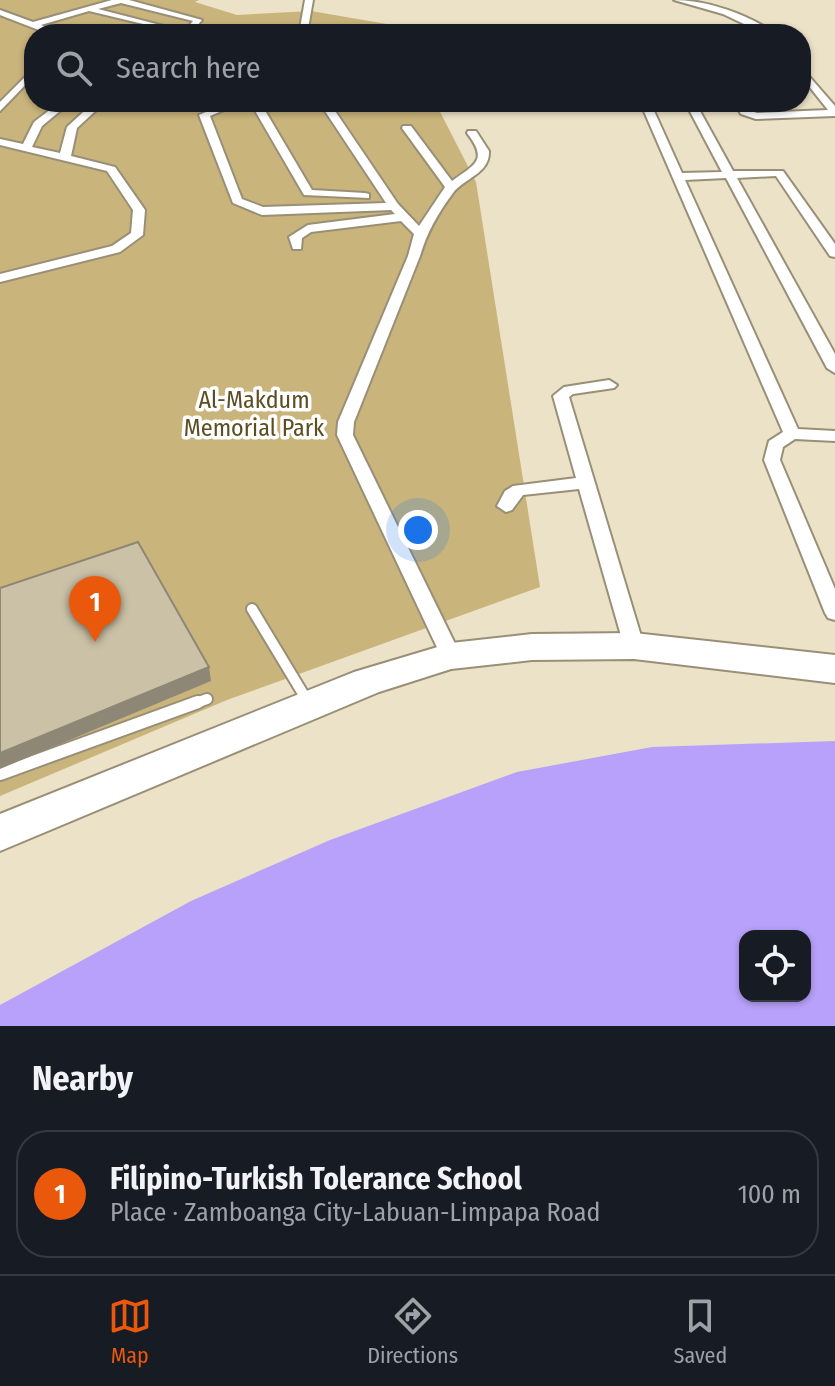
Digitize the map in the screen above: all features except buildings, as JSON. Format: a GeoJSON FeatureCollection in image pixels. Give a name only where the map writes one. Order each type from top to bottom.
{"type":"FeatureCollection","features":[{"type":"Feature","properties":{"kind":"main road"},"geometry":{"type":"LineString","coordinates":[[0,833],[367,682],[451,656],[532,647],[634,646],[835,669]]}},
{"type":"Feature","properties":{"kind":"street"},"geometry":{"type":"LineString","coordinates":[[74,0],[153,24]]}},
{"type":"Feature","properties":{"kind":"street"},"geometry":{"type":"LineString","coordinates":[[0,12],[35,24],[121,0],[198,20],[195,24]]}},
{"type":"Feature","properties":{"kind":"street"},"geometry":{"type":"LineString","coordinates":[[305,24],[309,0]]}},
{"type":"Feature","properties":{"kind":"street"},"geometry":{"type":"LineString","coordinates":[[678,0],[726,12],[751,24]]}},
{"type":"Feature","properties":{"kind":"street"},"geometry":{"type":"LineString","coordinates":[[168,24],[174,19]]}},
{"type":"Feature","properties":{"kind":"street"},"geometry":{"type":"LineString","coordinates":[[0,108],[24,82]]}},
{"type":"Feature","properties":{"kind":"street"},"geometry":{"type":"LineString","coordinates":[[811,83],[835,113]]}},
{"type":"Feature","properties":{"kind":"street"},"geometry":{"type":"LineString","coordinates":[[823,98],[829,92],[835,95]]}},
{"type":"Feature","properties":{"kind":"street"},"geometry":{"type":"LineString","coordinates":[[26,148],[38,124],[53,112]]}},
{"type":"Feature","properties":{"kind":"street"},"geometry":{"type":"LineString","coordinates":[[65,157],[72,127],[89,112]]}},
{"type":"Feature","properties":{"kind":"street"},"geometry":{"type":"LineString","coordinates":[[212,112],[204,115],[237,201],[262,211],[395,206]]}},
{"type":"Feature","properties":{"kind":"street"},"geometry":{"type":"LineString","coordinates":[[261,112],[311,195],[313,209]]}},
{"type":"Feature","properties":{"kind":"street"},"geometry":{"type":"LineString","coordinates":[[331,112],[395,206],[420,234]]}},
{"type":"Feature","properties":{"kind":"street"},"geometry":{"type":"LineString","coordinates":[[649,112],[792,434]]}},
{"type":"Feature","properties":{"kind":"street"},"geometry":{"type":"LineString","coordinates":[[695,112],[835,368]]}},
{"type":"Feature","properties":{"kind":"street"},"geometry":{"type":"LineString","coordinates":[[745,112],[756,116],[835,113]]}},
{"type":"Feature","properties":{"kind":"street"},"geometry":{"type":"LineString","coordinates":[[407,128],[451,187]]}},
{"type":"Feature","properties":{"kind":"street"},"geometry":{"type":"LineString","coordinates":[[451,656],[345,435],[346,422],[414,256],[420,234],[451,187],[481,165],[486,157],[484,146],[472,133]]}},
{"type":"Feature","properties":{"kind":"street"},"geometry":{"type":"LineString","coordinates":[[0,142],[104,165],[116,174],[139,210],[137,235],[116,249],[0,278]]}},
{"type":"Feature","properties":{"kind":"street"},"geometry":{"type":"LineString","coordinates":[[676,177],[780,173],[835,253]]}},
{"type":"Feature","properties":{"kind":"street"},"geometry":{"type":"LineString","coordinates":[[311,195],[395,206]]}},
{"type":"Feature","properties":{"kind":"street"},"geometry":{"type":"LineString","coordinates":[[297,246],[295,237],[308,229],[395,206]]}},
{"type":"Feature","properties":{"kind":"street"},"geometry":{"type":"LineString","coordinates":[[609,385],[569,390],[561,396],[634,646]]}},
{"type":"Feature","properties":{"kind":"street"},"geometry":{"type":"LineString","coordinates":[[835,436],[792,434],[775,445],[772,460],[835,613]]}},
{"type":"Feature","properties":{"kind":"street"},"geometry":{"type":"LineString","coordinates":[[506,506],[511,495],[519,490],[585,483]]}},
{"type":"Feature","properties":{"kind":"lane"},"geometry":{"type":"LineString","coordinates":[[252,609],[310,705]]}},
{"type":"Feature","properties":{"kind":"lane"},"geometry":{"type":"LineString","coordinates":[[0,774],[207,699]]}},
{"type":"Feature","properties":{"kind":"green space","name":"Al-Makdum Memorial Park"},"geometry":{"type":"Polygon","coordinates":[[[0,0],[199,0],[195,2],[237,15],[311,11],[387,24],[24,24],[24,112],[440,112],[476,182],[540,587],[227,700],[0,796],[0,0]]]}},
{"type":"Feature","properties":{"kind":"shaded area"},"geometry":{"type":"Polygon","coordinates":[[[835,741],[835,1026],[0,1026],[0,1005],[191,901],[330,840],[517,772],[652,747],[835,741]]]}},
{"type":"Feature","properties":{"kind":"place","name":"Filipino-Turkish Tolerance School"},"geometry":{"type":"Point","coordinates":[95,642]}}]}
